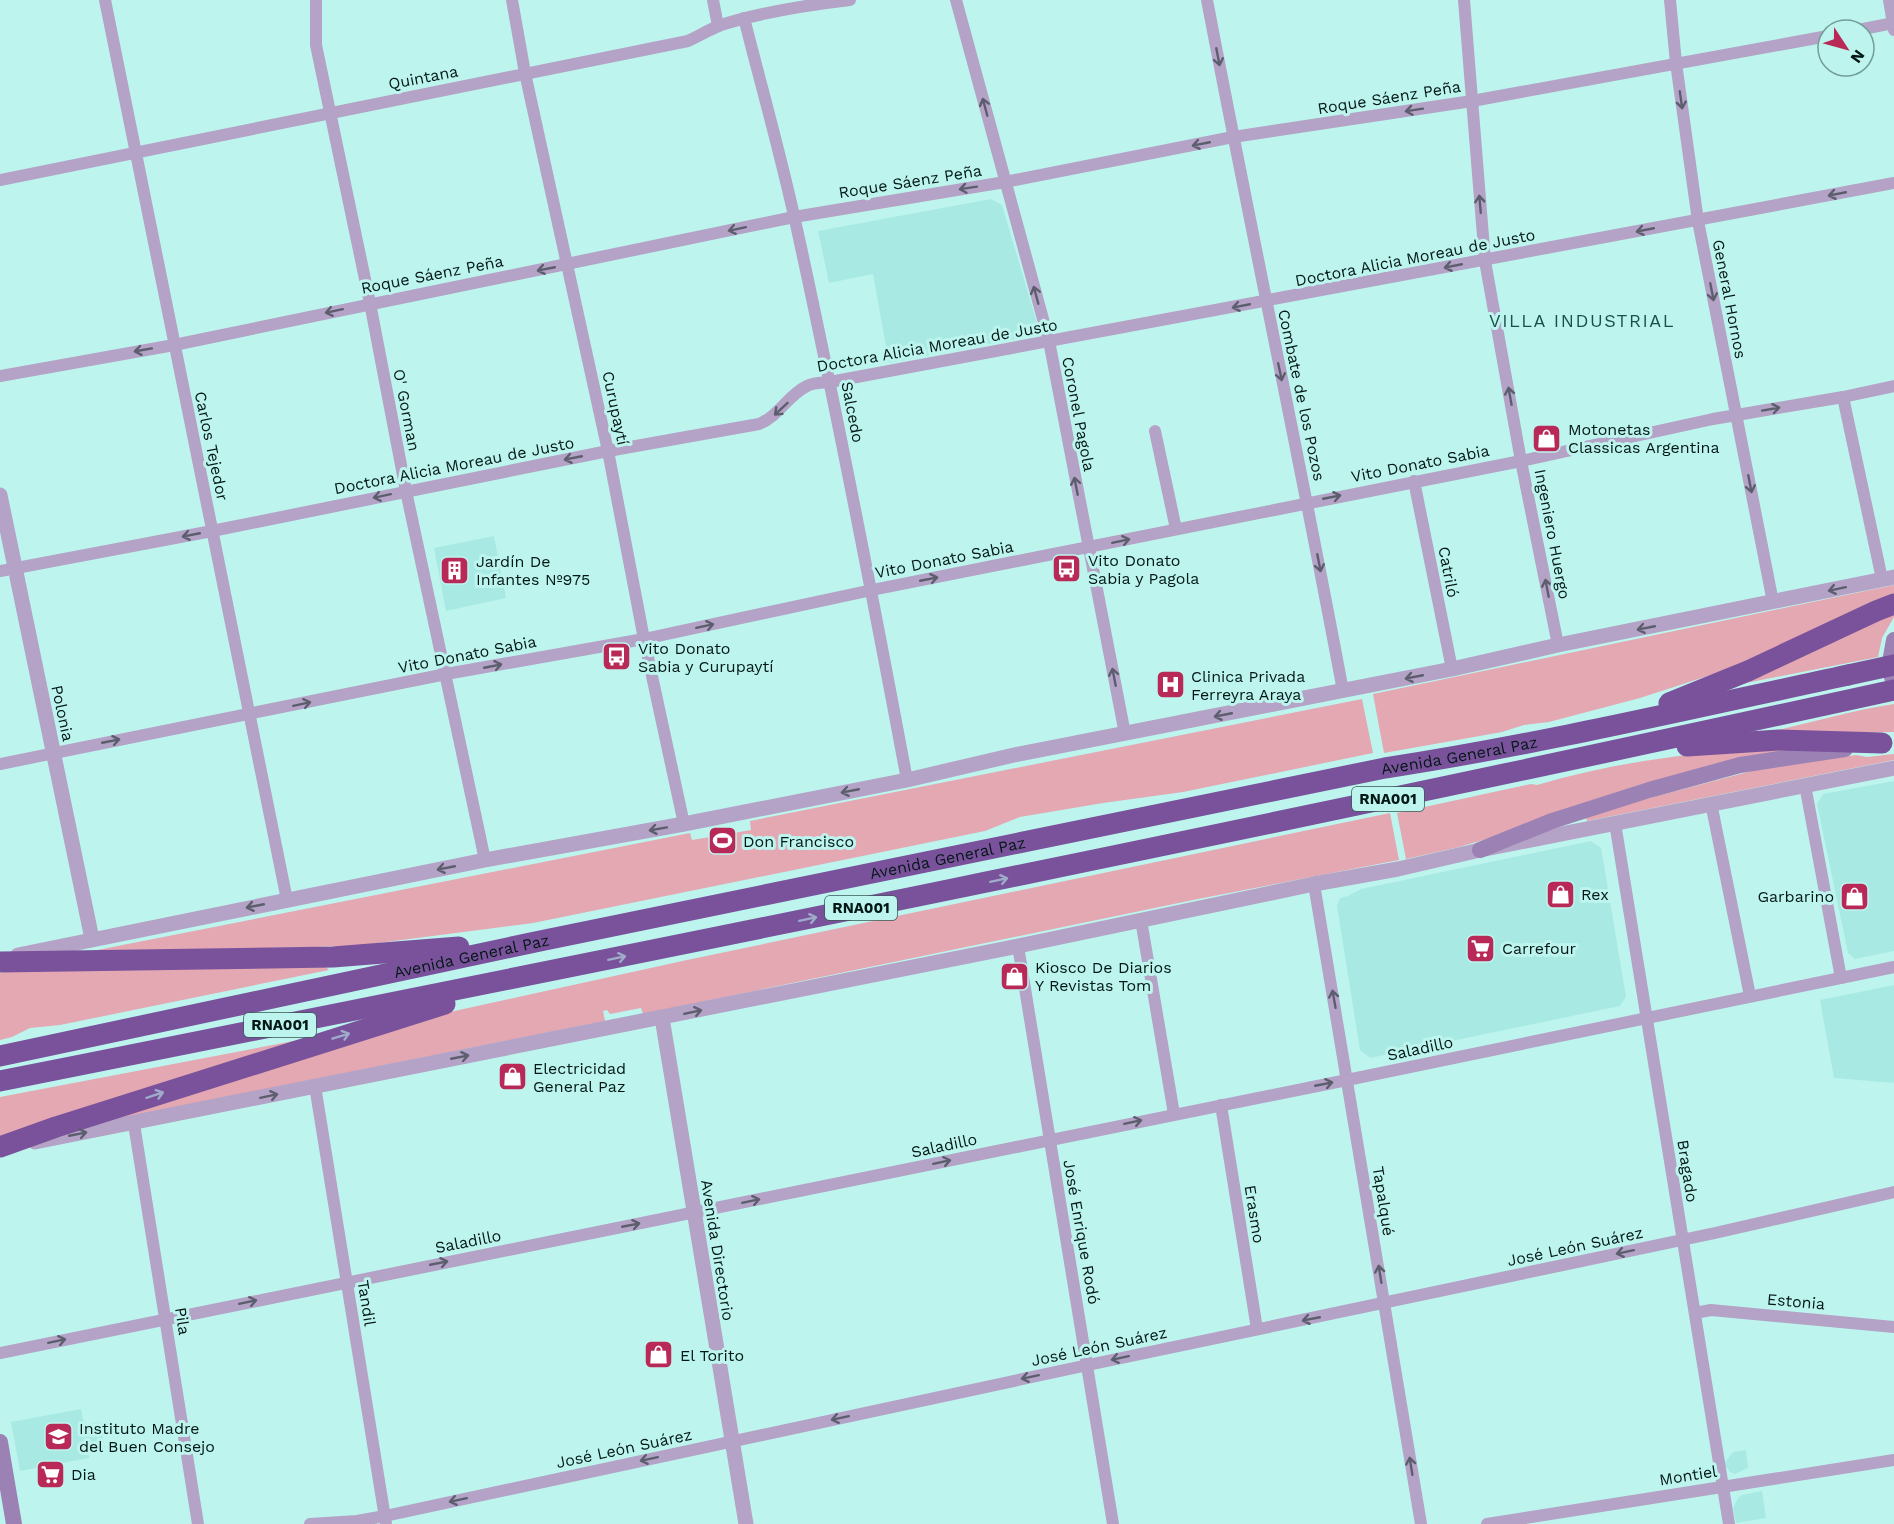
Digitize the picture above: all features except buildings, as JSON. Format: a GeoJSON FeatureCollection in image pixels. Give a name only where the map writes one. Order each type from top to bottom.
{"type":"FeatureCollection","features":[{"type":"Feature","properties":{"kind":"highway"},"geometry":{"type":"LineString","coordinates":[[1607,727],[1716,685],[1894,604]]}},
{"type":"Feature","properties":{"kind":"highway","name":"Avenida General Paz"},"geometry":{"type":"LineString","coordinates":[[0,1056],[540,941],[1366,772],[1470,755],[1894,665]]}},
{"type":"Feature","properties":{"kind":"highway","name":"Avenida General Paz"},"geometry":{"type":"LineString","coordinates":[[0,1081],[1265,825],[1894,690]]}},
{"type":"Feature","properties":{"kind":"highway"},"geometry":{"type":"LineString","coordinates":[[1614,751],[1779,740],[1888,742]]}},
{"type":"Feature","properties":{"kind":"highway"},"geometry":{"type":"LineString","coordinates":[[0,960],[333,957],[540,941]]}},
{"type":"Feature","properties":{"kind":"highway"},"geometry":{"type":"LineString","coordinates":[[0,1148],[56,1127],[559,969]]}},
{"type":"Feature","properties":{"kind":"main road"},"geometry":{"type":"LineString","coordinates":[[1894,640],[1889,668],[1894,683]]}},
{"type":"Feature","properties":{"kind":"main road"},"geometry":{"type":"LineString","coordinates":[[1480,850],[1552,821],[1729,768],[1888,742]]}},
{"type":"Feature","properties":{"kind":"main road"},"geometry":{"type":"LineString","coordinates":[[0,1442],[14,1524]]}},
{"type":"Feature","properties":{"kind":"street","name":"Carlos Tejedor"},"geometry":{"type":"LineString","coordinates":[[105,0],[286,900]]}},
{"type":"Feature","properties":{"kind":"street","name":"O' Gorman"},"geometry":{"type":"LineString","coordinates":[[316,0],[316,45],[370,303],[406,491],[485,860]]}},
{"type":"Feature","properties":{"kind":"street","name":"Curupaytí"},"geometry":{"type":"LineString","coordinates":[[512,0],[525,73],[608,451],[644,639],[684,824]]}},
{"type":"Feature","properties":{"kind":"street"},"geometry":{"type":"LineString","coordinates":[[713,0],[717,26]]}},
{"type":"Feature","properties":{"kind":"street","name":"Quintana"},"geometry":{"type":"LineString","coordinates":[[0,180],[688,41],[704,35],[717,26],[744,18],[831,1],[850,0]]}},
{"type":"Feature","properties":{"kind":"street","name":"Coronel Pagola"},"geometry":{"type":"LineString","coordinates":[[956,0],[1049,341],[1125,734]]}},
{"type":"Feature","properties":{"kind":"street","name":"Combate de los Pozos"},"geometry":{"type":"LineString","coordinates":[[1207,0],[1265,301],[1308,502],[1343,691]]}},
{"type":"Feature","properties":{"kind":"street","name":"Ingeniero Huergo"},"geometry":{"type":"LineString","coordinates":[[1464,0],[1485,261],[1521,461],[1558,645]]}},
{"type":"Feature","properties":{"kind":"street","name":"General Hornos"},"geometry":{"type":"LineString","coordinates":[[1670,0],[1676,63],[1698,220],[1773,602]]}},
{"type":"Feature","properties":{"kind":"street"},"geometry":{"type":"LineString","coordinates":[[1876,28],[1894,26],[1889,0]]}},
{"type":"Feature","properties":{"kind":"street","name":"Salcedo"},"geometry":{"type":"LineString","coordinates":[[744,18],[794,217],[830,382],[907,780]]}},
{"type":"Feature","properties":{"kind":"street","name":"Roque Sáenz Peña"},"geometry":{"type":"LineString","coordinates":[[0,376],[174,345],[794,217],[1005,182],[1233,137],[1472,101],[1816,38]]}},
{"type":"Feature","properties":{"kind":"street","name":"Doctora Alicia Moreau de Justo"},"geometry":{"type":"LineString","coordinates":[[7,570],[608,451],[759,424],[771,418],[805,386],[1894,183]]}},
{"type":"Feature","properties":{"kind":"street","name":"Vito Donato Sabia"},"geometry":{"type":"LineString","coordinates":[[0,764],[446,674],[644,639],[872,590],[1521,461],[1736,415],[1894,386]]}},
{"type":"Feature","properties":{"kind":"street"},"geometry":{"type":"LineString","coordinates":[[0,960],[92,939],[485,860],[907,780],[1014,755],[1452,669],[1558,645],[1888,578],[1843,397]]}},
{"type":"Feature","properties":{"kind":"street"},"geometry":{"type":"LineString","coordinates":[[1155,431],[1176,529]]}},
{"type":"Feature","properties":{"kind":"street","name":"Catriló"},"geometry":{"type":"LineString","coordinates":[[1414,481],[1452,669]]}},
{"type":"Feature","properties":{"kind":"street","name":"Polonia"},"geometry":{"type":"LineString","coordinates":[[0,495],[7,570],[53,752],[92,939]]}},
{"type":"Feature","properties":{"kind":"street"},"geometry":{"type":"LineString","coordinates":[[0,1148],[134,1124],[1314,884],[1398,869],[1711,803],[1894,768]]}},
{"type":"Feature","properties":{"kind":"street"},"geometry":{"type":"LineString","coordinates":[[1805,785],[1841,978]]}},
{"type":"Feature","properties":{"kind":"street"},"geometry":{"type":"LineString","coordinates":[[1711,803],[1750,996]]}},
{"type":"Feature","properties":{"kind":"street","name":"Bragado"},"geometry":{"type":"LineString","coordinates":[[1615,823],[1729,1524]]}},
{"type":"Feature","properties":{"kind":"street","name":"Tapalqué"},"geometry":{"type":"LineString","coordinates":[[1314,884],[1421,1524]]}},
{"type":"Feature","properties":{"kind":"street"},"geometry":{"type":"LineString","coordinates":[[1141,920],[1174,1114]]}},
{"type":"Feature","properties":{"kind":"street","name":"José Enrique Rodó"},"geometry":{"type":"LineString","coordinates":[[1018,946],[1113,1524]]}},
{"type":"Feature","properties":{"kind":"street","name":"Saladillo"},"geometry":{"type":"LineString","coordinates":[[0,1353],[1894,967]]}},
{"type":"Feature","properties":{"kind":"street","name":"Avenida Directorio"},"geometry":{"type":"LineString","coordinates":[[662,1018],[746,1524]]}},
{"type":"Feature","properties":{"kind":"street","name":"Tandil"},"geometry":{"type":"LineString","coordinates":[[315,1086],[385,1520]]}},
{"type":"Feature","properties":{"kind":"street","name":"Erasmo"},"geometry":{"type":"LineString","coordinates":[[1221,1105],[1257,1329]]}},
{"type":"Feature","properties":{"kind":"street","name":"Pila"},"geometry":{"type":"LineString","coordinates":[[134,1124],[198,1524]]}},
{"type":"Feature","properties":{"kind":"street","name":"José León Suárez"},"geometry":{"type":"LineString","coordinates":[[310,1524],[385,1520],[732,1441],[1384,1304],[1894,1192]]}},
{"type":"Feature","properties":{"kind":"street","name":"Estonia"},"geometry":{"type":"LineString","coordinates":[[1695,1313],[1711,1310],[1894,1327]]}},
{"type":"Feature","properties":{"kind":"street","name":"Montiel"},"geometry":{"type":"LineString","coordinates":[[1487,1524],[1894,1460]]}},
{"type":"Feature","properties":{"kind":"shaded area"},"geometry":{"type":"Polygon","coordinates":[[[991,199],[1002,205],[1038,326],[1031,336],[889,363],[873,274],[829,283],[818,231],[991,199]]]}},
{"type":"Feature","properties":{"kind":"shaded area","name":"Jardín De Infantes Nº975"},"geometry":{"type":"Polygon","coordinates":[[[494,536],[506,598],[446,611],[434,548],[494,536]]]}},
{"type":"Feature","properties":{"kind":"shaded area"},"geometry":{"type":"Polygon","coordinates":[[[1894,585],[1894,597],[1720,672],[1640,698],[1549,722],[1384,753],[1373,694],[1894,585]]]}},
{"type":"Feature","properties":{"kind":"shaded area"},"geometry":{"type":"Polygon","coordinates":[[[1894,611],[1894,617],[1882,638],[1878,657],[1736,685],[1894,611]]]}},
{"type":"Feature","properties":{"kind":"shaded area"},"geometry":{"type":"Polygon","coordinates":[[[1362,699],[1373,753],[1183,792],[1020,817],[985,831],[533,923],[355,946],[87,952],[690,833],[692,840],[751,830],[750,821],[1362,699]]]}},
{"type":"Feature","properties":{"kind":"shaded area"},"geometry":{"type":"Polygon","coordinates":[[[1894,704],[1894,732],[1759,734],[1860,710],[1894,704]]]}},
{"type":"Feature","properties":{"kind":"shaded area"},"geometry":{"type":"Polygon","coordinates":[[[1814,744],[1459,847],[1406,859],[1397,813],[1640,762],[1709,752],[1814,744]]]}},
{"type":"Feature","properties":{"kind":"shaded area"},"geometry":{"type":"Polygon","coordinates":[[[1894,754],[1894,760],[1587,821],[1586,817],[1763,768],[1856,755],[1867,757],[1894,754]]]}},
{"type":"Feature","properties":{"kind":"shaded area"},"geometry":{"type":"Polygon","coordinates":[[[1894,781],[1894,951],[1855,959],[1848,953],[1817,804],[1823,794],[1894,781]]]}},
{"type":"Feature","properties":{"kind":"shaded area"},"geometry":{"type":"Polygon","coordinates":[[[1390,813],[1399,860],[1198,899],[643,1014],[641,1008],[610,1014],[607,1010],[603,1011],[605,1021],[93,1124],[450,1012],[1390,813]]]}},
{"type":"Feature","properties":{"kind":"shaded area","name":"Carrefour"},"geometry":{"type":"Polygon","coordinates":[[[1591,841],[1601,848],[1604,865],[1626,997],[1620,1006],[1370,1058],[1360,1050],[1337,906],[1340,898],[1361,889],[1591,841]]]}},
{"type":"Feature","properties":{"kind":"shaded area"},"geometry":{"type":"Polygon","coordinates":[[[326,967],[329,970],[60,1025],[30,1028],[0,1040],[0,973],[9,971],[326,967]]]}},
{"type":"Feature","properties":{"kind":"shaded area"},"geometry":{"type":"Polygon","coordinates":[[[1894,985],[1894,1083],[1834,1078],[1820,1000],[1894,985]]]}},
{"type":"Feature","properties":{"kind":"shaded area"},"geometry":{"type":"Polygon","coordinates":[[[341,1032],[0,1139],[0,1097],[341,1032]]]}},
{"type":"Feature","properties":{"kind":"shaded area","name":"Instituto Madre del Buen Consejo"},"geometry":{"type":"Polygon","coordinates":[[[81,1409],[84,1425],[100,1422],[105,1450],[89,1454],[89,1458],[20,1471],[11,1422],[81,1409]]]}},
{"type":"Feature","properties":{"kind":"shaded area"},"geometry":{"type":"Polygon","coordinates":[[[1746,1450],[1748,1468],[1735,1474],[1730,1472],[1724,1464],[1733,1452],[1746,1450]]]}},
{"type":"Feature","properties":{"kind":"shaded area"},"geometry":{"type":"Polygon","coordinates":[[[1762,1491],[1766,1518],[1736,1523],[1733,1508],[1738,1498],[1762,1491]]]}},
{"type":"Feature","properties":{"kind":"place","name":"Motonetas Classicas Argentina"},"geometry":{"type":"Point","coordinates":[1547,438]}},
{"type":"Feature","properties":{"kind":"place","name":"Vito Donato Sabia y Pagola"},"geometry":{"type":"Point","coordinates":[1067,569]}},
{"type":"Feature","properties":{"kind":"place","name":"Jardín De Infantes Nº975"},"geometry":{"type":"Point","coordinates":[455,570]}},
{"type":"Feature","properties":{"kind":"place","name":"Vito Donato Sabia y Curupaytí"},"geometry":{"type":"Point","coordinates":[617,657]}},
{"type":"Feature","properties":{"kind":"place","name":"Clinica Privada Ferreyra Araya"},"geometry":{"type":"Point","coordinates":[1170,685]}},
{"type":"Feature","properties":{"kind":"place","name":"Don Francisco"},"geometry":{"type":"Point","coordinates":[722,841]}},
{"type":"Feature","properties":{"kind":"place","name":"Rex"},"geometry":{"type":"Point","coordinates":[1560,894]}},
{"type":"Feature","properties":{"kind":"place","name":"Garbarino"},"geometry":{"type":"Point","coordinates":[1855,896]}},
{"type":"Feature","properties":{"kind":"place","name":"Carrefour"},"geometry":{"type":"Point","coordinates":[1481,948]}},
{"type":"Feature","properties":{"kind":"place","name":"Kiosco De Diarios Y Revistas Tom"},"geometry":{"type":"Point","coordinates":[1014,976]}},
{"type":"Feature","properties":{"kind":"place","name":"Electricidad General Paz"},"geometry":{"type":"Point","coordinates":[512,1077]}},
{"type":"Feature","properties":{"kind":"place","name":"El Torito"},"geometry":{"type":"Point","coordinates":[659,1355]}},
{"type":"Feature","properties":{"kind":"place","name":"Instituto Madre del Buen Consejo"},"geometry":{"type":"Point","coordinates":[58,1437]}},
{"type":"Feature","properties":{"kind":"place","name":"Dia"},"geometry":{"type":"Point","coordinates":[50,1474]}},
{"type":"Feature","properties":{"kind":"district","name":"VILLA INDUSTRIAL"},"geometry":{"type":"Point","coordinates":[1582,321]}}]}
